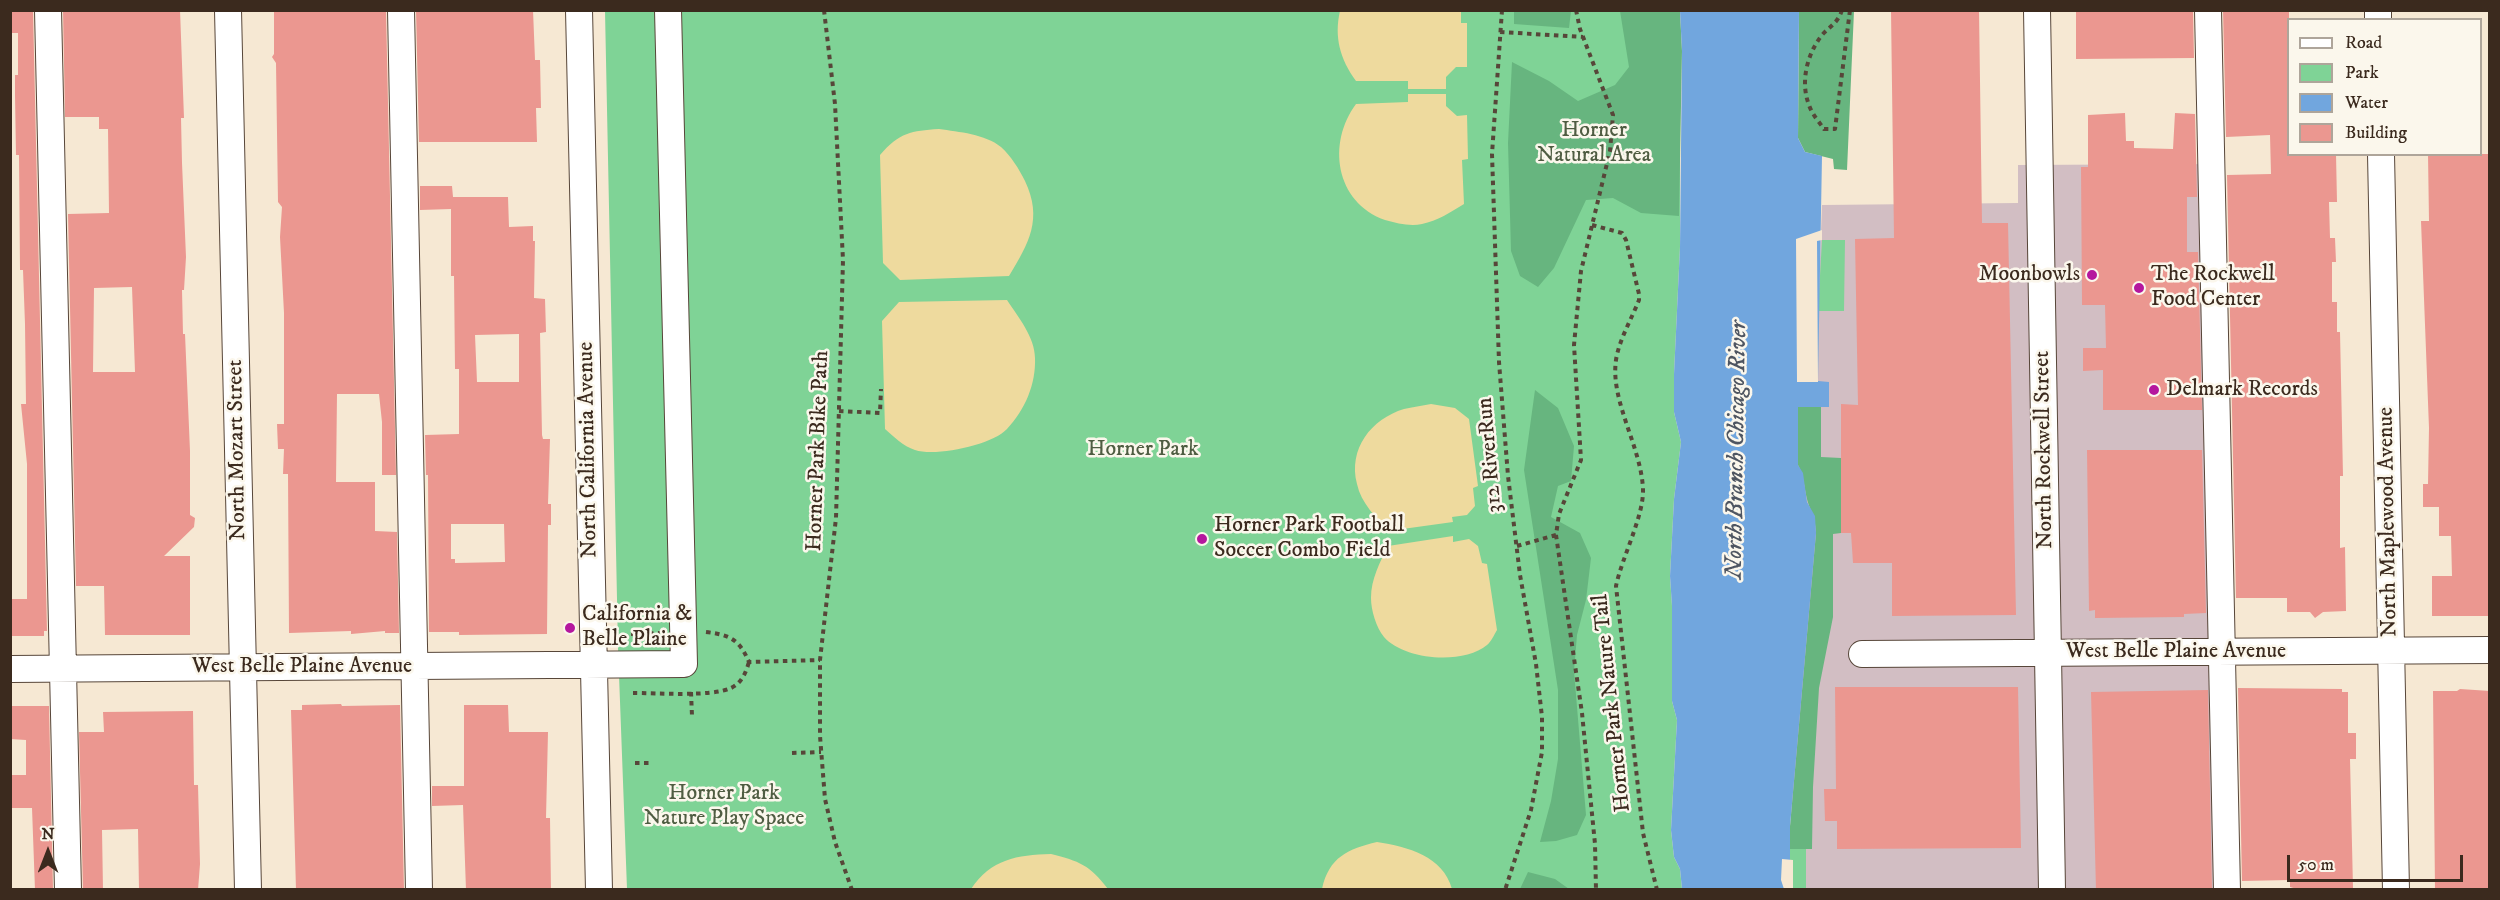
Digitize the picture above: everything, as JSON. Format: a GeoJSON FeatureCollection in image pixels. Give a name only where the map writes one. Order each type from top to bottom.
{"type":"FeatureCollection","features":[{"type":"Feature","properties":{"kind":"street"},"geometry":{"type":"LineString","coordinates":[[48,10],[68,890]]}},
{"type":"Feature","properties":{"kind":"street","name":"North Mozart Street"},"geometry":{"type":"LineString","coordinates":[[228,10],[248,890]]}},
{"type":"Feature","properties":{"kind":"street"},"geometry":{"type":"LineString","coordinates":[[401,10],[419,890]]}},
{"type":"Feature","properties":{"kind":"street","name":"North California Avenue"},"geometry":{"type":"LineString","coordinates":[[579,10],[599,890]]}},
{"type":"Feature","properties":{"kind":"street","name":"West Belle Plaine Avenue"},"geometry":{"type":"LineString","coordinates":[[10,669],[684,664],[668,10]]}},
{"type":"Feature","properties":{"kind":"street","name":"North Rockwell Street"},"geometry":{"type":"LineString","coordinates":[[2037,10],[2052,890]]}},
{"type":"Feature","properties":{"kind":"street"},"geometry":{"type":"LineString","coordinates":[[2208,10],[2224,651],[2227,890]]}},
{"type":"Feature","properties":{"kind":"street","name":"North Maplewood Avenue"},"geometry":{"type":"LineString","coordinates":[[2381,156],[2396,890]]}},
{"type":"Feature","properties":{"kind":"street","name":"West Belle Plaine Avenue"},"geometry":{"type":"LineString","coordinates":[[1862,654],[2490,650]]}},
{"type":"Feature","properties":{"kind":"path","name":"Horner Park Bike Path"},"geometry":{"type":"LineString","coordinates":[[824,10],[835,104],[843,260],[836,518],[820,660],[821,752],[825,799],[835,842],[852,890]]}},
{"type":"Feature","properties":{"kind":"path","name":"312 RiverRun"},"geometry":{"type":"LineString","coordinates":[[1502,10],[1492,154],[1500,362],[1508,476],[1542,717],[1542,752],[1531,810],[1505,890]]}},
{"type":"Feature","properties":{"kind":"path","name":"Horner Park Nature Tail"},"geometry":{"type":"LineString","coordinates":[[1576,10],[1583,37],[1613,115],[1610,151],[1581,271],[1574,345],[1581,460],[1559,514],[1556,535],[1582,713],[1595,844],[1596,890]]}},
{"type":"Feature","properties":{"kind":"path"},"geometry":{"type":"LineString","coordinates":[[1842,10],[1839,20],[1822,35],[1807,60],[1805,79],[1808,105],[1824,129],[1835,129],[1850,10]]}},
{"type":"Feature","properties":{"kind":"path"},"geometry":{"type":"LineString","coordinates":[[1500,33],[1583,37]]}},
{"type":"Feature","properties":{"kind":"path","name":"Horner Park Nature Tail"},"geometry":{"type":"LineString","coordinates":[[1592,225],[1622,233],[1626,240],[1639,294],[1639,300],[1616,358],[1616,380],[1640,460],[1643,492],[1639,514],[1620,565],[1616,586],[1643,833],[1657,890]]}},
{"type":"Feature","properties":{"kind":"path"},"geometry":{"type":"LineString","coordinates":[[839,411],[880,413],[881,389]]}},
{"type":"Feature","properties":{"kind":"path"},"geometry":{"type":"LineString","coordinates":[[1517,546],[1556,535]]}},
{"type":"Feature","properties":{"kind":"path"},"geometry":{"type":"LineString","coordinates":[[632,634],[666,633]]}},
{"type":"Feature","properties":{"kind":"path"},"geometry":{"type":"LineString","coordinates":[[633,693],[716,692],[732,687],[745,676],[749,662],[742,646],[726,634],[697,633]]}},
{"type":"Feature","properties":{"kind":"path"},"geometry":{"type":"LineString","coordinates":[[749,662],[820,660]]}},
{"type":"Feature","properties":{"kind":"path"},"geometry":{"type":"LineString","coordinates":[[691,692],[692,716]]}},
{"type":"Feature","properties":{"kind":"path"},"geometry":{"type":"LineString","coordinates":[[792,753],[821,752]]}},
{"type":"Feature","properties":{"kind":"path"},"geometry":{"type":"LineString","coordinates":[[635,763],[650,763]]}},
{"type":"Feature","properties":{"kind":"shaded area"},"geometry":{"type":"Polygon","coordinates":[[[2216,164],[2231,889],[1790,890],[1798,407],[1829,406],[1818,382],[1822,205],[2018,203],[2018,165],[2216,164]]]}},
{"type":"Feature","properties":{"kind":"green space","name":"Horner Park"},"geometry":{"type":"Polygon","coordinates":[[[605,11],[1680,11],[1680,247],[1674,412],[1681,442],[1674,499],[1670,576],[1672,701],[1677,720],[1671,830],[1674,857],[1680,869],[1682,889],[627,889],[618,648],[605,11]]]}},
{"type":"Feature","properties":{"kind":"green space"},"geometry":{"type":"Polygon","coordinates":[[[1514,11],[1571,11],[1569,28],[1514,24],[1514,11]]]}},
{"type":"Feature","properties":{"kind":"green space","name":"Horner Natural Area"},"geometry":{"type":"Polygon","coordinates":[[[1620,11],[1680,11],[1682,51],[1679,216],[1641,213],[1613,198],[1586,200],[1554,268],[1538,287],[1520,276],[1511,251],[1508,143],[1512,62],[1549,81],[1578,101],[1615,85],[1629,67],[1620,11]]]}},
{"type":"Feature","properties":{"kind":"green space"},"geometry":{"type":"Polygon","coordinates":[[[1799,11],[1854,11],[1847,170],[1834,169],[1833,159],[1805,152],[1798,138],[1799,11]]]}},
{"type":"Feature","properties":{"kind":"green space"},"geometry":{"type":"Polygon","coordinates":[[[1822,240],[1845,240],[1844,311],[1818,311],[1822,240]]]}},
{"type":"Feature","properties":{"kind":"green space"},"geometry":{"type":"Polygon","coordinates":[[[1535,390],[1558,408],[1574,446],[1571,481],[1558,486],[1551,517],[1580,533],[1591,558],[1586,600],[1577,635],[1574,671],[1586,815],[1577,835],[1556,841],[1540,842],[1551,801],[1558,759],[1558,690],[1524,470],[1535,390]]]}},
{"type":"Feature","properties":{"kind":"green space"},"geometry":{"type":"Polygon","coordinates":[[[1798,407],[1821,407],[1821,457],[1841,458],[1841,533],[1833,534],[1833,617],[1819,688],[1812,849],[1790,849],[1790,826],[1816,533],[1814,518],[1798,465],[1798,407]]]}},
{"type":"Feature","properties":{"kind":"green space"},"geometry":{"type":"Polygon","coordinates":[[[1790,849],[1806,849],[1806,889],[1790,890],[1790,849]]]}},
{"type":"Feature","properties":{"kind":"green space"},"geometry":{"type":"Polygon","coordinates":[[[1528,872],[1555,879],[1569,889],[1520,889],[1528,872]]]}},
{"type":"Feature","properties":{"kind":"sand"},"geometry":{"type":"Polygon","coordinates":[[[1340,11],[1461,11],[1461,23],[1467,23],[1467,67],[1456,67],[1446,77],[1446,89],[1408,89],[1408,81],[1356,81],[1340,48],[1338,21],[1340,11]]]}},
{"type":"Feature","properties":{"kind":"sand"},"geometry":{"type":"Polygon","coordinates":[[[1408,94],[1446,94],[1446,106],[1457,116],[1467,115],[1468,159],[1462,160],[1464,204],[1428,223],[1417,225],[1385,220],[1368,211],[1355,200],[1346,186],[1339,153],[1341,136],[1356,104],[1408,102],[1408,94]]]}},
{"type":"Feature","properties":{"kind":"sand"},"geometry":{"type":"Polygon","coordinates":[[[939,129],[972,134],[995,143],[1011,159],[1025,181],[1033,207],[1033,219],[1028,241],[1009,276],[900,280],[883,263],[880,155],[887,147],[906,134],[939,129]]]}},
{"type":"Feature","properties":{"kind":"sand"},"geometry":{"type":"Polygon","coordinates":[[[1007,300],[1029,335],[1035,358],[1034,377],[1028,396],[1013,422],[1000,435],[989,440],[949,451],[924,452],[899,441],[885,429],[882,321],[899,302],[1007,300]]]}},
{"type":"Feature","properties":{"kind":"sand"},"geometry":{"type":"Polygon","coordinates":[[[1431,404],[1455,408],[1469,419],[1478,486],[1473,488],[1475,506],[1467,515],[1452,517],[1453,522],[1388,531],[1359,491],[1355,471],[1359,448],[1372,428],[1381,420],[1404,409],[1431,404]]]}},
{"type":"Feature","properties":{"kind":"sand"},"geometry":{"type":"Polygon","coordinates":[[[1453,536],[1453,542],[1469,539],[1478,546],[1482,563],[1487,564],[1497,630],[1487,645],[1464,655],[1434,657],[1405,651],[1384,637],[1374,618],[1371,591],[1379,564],[1388,546],[1453,536]]]}},
{"type":"Feature","properties":{"kind":"sand"},"geometry":{"type":"Polygon","coordinates":[[[1377,842],[1412,850],[1423,855],[1441,868],[1452,889],[1322,889],[1329,869],[1341,856],[1377,842]]]}},
{"type":"Feature","properties":{"kind":"sand"},"geometry":{"type":"Polygon","coordinates":[[[1051,854],[1083,865],[1095,874],[1108,889],[971,889],[987,871],[996,865],[1016,858],[1051,854]]]}},
{"type":"Feature","properties":{"kind":"water","name":"North Branch Chicago River"},"geometry":{"type":"Polygon","coordinates":[[[1680,11],[1799,11],[1798,138],[1805,152],[1822,156],[1818,381],[1829,382],[1829,407],[1798,407],[1798,465],[1803,473],[1807,502],[1815,516],[1816,533],[1790,826],[1790,889],[1682,889],[1680,869],[1674,857],[1671,830],[1677,720],[1672,701],[1670,576],[1674,499],[1681,442],[1674,412],[1680,247],[1682,51],[1680,11]]]}},
{"type":"Feature","properties":{"kind":"pier"},"geometry":{"type":"Polygon","coordinates":[[[1822,230],[1822,240],[1817,241],[1818,382],[1797,382],[1796,239],[1822,230]]]}},
{"type":"Feature","properties":{"kind":"pier"},"geometry":{"type":"Polygon","coordinates":[[[1782,859],[1793,860],[1793,889],[1784,889],[1781,880],[1782,859]]]}},
{"type":"Feature","properties":{"kind":"building"},"geometry":{"type":"Polygon","coordinates":[[[10,10],[33,10],[47,631],[44,631],[44,636],[10,636],[10,599],[27,599],[27,464],[21,404],[26,404],[23,270],[20,270],[19,155],[16,155],[15,75],[18,75],[18,33],[10,33],[10,10]]]}},
{"type":"Feature","properties":{"kind":"building"},"geometry":{"type":"Polygon","coordinates":[[[63,10],[180,10],[186,257],[184,290],[182,290],[183,334],[185,334],[190,451],[190,515],[195,518],[194,527],[164,556],[190,556],[190,635],[105,635],[104,586],[76,586],[68,214],[109,213],[108,129],[99,129],[99,117],[65,117],[63,10]],[[132,287],[94,288],[93,372],[135,372],[132,287]]]}},
{"type":"Feature","properties":{"kind":"building"},"geometry":{"type":"Polygon","coordinates":[[[274,10],[386,10],[396,475],[382,475],[382,422],[379,394],[337,394],[336,482],[375,482],[375,531],[397,532],[399,633],[385,633],[385,631],[351,634],[351,631],[289,633],[288,474],[283,474],[284,449],[278,449],[277,424],[284,424],[284,313],[280,237],[282,207],[278,202],[276,63],[272,57],[274,54],[274,10]]]}},
{"type":"Feature","properties":{"kind":"building"},"geometry":{"type":"Polygon","coordinates":[[[416,10],[533,10],[535,60],[540,60],[541,108],[536,108],[537,142],[419,142],[416,10]]]}},
{"type":"Feature","properties":{"kind":"building"},"geometry":{"type":"Polygon","coordinates":[[[1891,10],[1979,10],[1982,223],[2008,223],[2016,615],[1892,616],[1892,563],[1853,563],[1851,533],[1841,533],[1841,404],[1858,405],[1855,239],[1894,238],[1891,10]]]}},
{"type":"Feature","properties":{"kind":"building"},"geometry":{"type":"Polygon","coordinates":[[[2076,10],[2193,10],[2194,58],[2076,59],[2076,10]]]}},
{"type":"Feature","properties":{"kind":"building"},"geometry":{"type":"Polygon","coordinates":[[[2223,10],[2289,10],[2289,18],[2287,18],[2287,156],[2336,156],[2337,202],[2329,202],[2330,238],[2335,238],[2336,262],[2332,262],[2332,302],[2337,302],[2337,332],[2340,332],[2343,476],[2340,476],[2340,548],[2345,547],[2346,611],[2323,612],[2315,618],[2310,612],[2287,612],[2287,598],[2236,598],[2227,175],[2271,174],[2270,135],[2226,137],[2223,10]]]}},
{"type":"Feature","properties":{"kind":"building"},"geometry":{"type":"Polygon","coordinates":[[[2125,113],[2126,141],[2134,141],[2134,148],[2173,149],[2175,113],[2195,114],[2197,197],[2187,197],[2187,252],[2198,252],[2202,410],[2103,410],[2103,370],[2083,371],[2083,348],[2106,348],[2105,305],[2082,305],[2081,167],[2088,167],[2088,115],[2125,113]]]}},
{"type":"Feature","properties":{"kind":"building"},"geometry":{"type":"Polygon","coordinates":[[[2488,154],[2490,616],[2432,616],[2432,576],[2452,576],[2451,536],[2439,536],[2439,507],[2423,507],[2423,484],[2428,484],[2429,428],[2421,221],[2429,221],[2428,156],[2488,154]]]}},
{"type":"Feature","properties":{"kind":"building"},"geometry":{"type":"Polygon","coordinates":[[[420,186],[452,186],[453,197],[508,197],[509,227],[533,226],[534,298],[545,299],[546,332],[540,333],[542,435],[543,439],[550,439],[548,504],[551,504],[551,525],[548,525],[547,634],[459,635],[459,632],[429,632],[428,475],[426,475],[425,435],[459,434],[459,369],[455,369],[451,209],[420,210],[420,186]],[[519,334],[475,335],[477,382],[519,382],[519,334]],[[451,524],[451,559],[455,559],[455,563],[505,562],[504,524],[451,524]]]}},
{"type":"Feature","properties":{"kind":"building"},"geometry":{"type":"Polygon","coordinates":[[[2087,450],[2202,450],[2206,613],[2184,614],[2184,617],[2095,618],[2095,610],[2089,611],[2087,450]]]}},
{"type":"Feature","properties":{"kind":"building"},"geometry":{"type":"Polygon","coordinates":[[[1835,687],[2018,687],[2021,848],[1837,849],[1837,821],[1825,821],[1824,789],[1836,789],[1835,687]]]}},
{"type":"Feature","properties":{"kind":"building"},"geometry":{"type":"Polygon","coordinates":[[[2238,688],[2342,689],[2342,692],[2348,692],[2348,733],[2356,733],[2356,759],[2350,759],[2353,888],[2297,889],[2290,887],[2290,880],[2242,881],[2238,688]]]}},
{"type":"Feature","properties":{"kind":"building"},"geometry":{"type":"Polygon","coordinates":[[[2460,689],[2490,691],[2490,890],[2435,890],[2433,691],[2460,689]]]}},
{"type":"Feature","properties":{"kind":"building"},"geometry":{"type":"Polygon","coordinates":[[[2208,690],[2212,890],[2096,890],[2091,692],[2208,690]]]}},
{"type":"Feature","properties":{"kind":"building"},"geometry":{"type":"Polygon","coordinates":[[[341,704],[342,706],[400,705],[404,890],[296,890],[291,710],[302,710],[302,705],[341,704]]]}},
{"type":"Feature","properties":{"kind":"building"},"geometry":{"type":"Polygon","coordinates":[[[464,705],[508,705],[509,732],[548,732],[546,818],[550,818],[551,890],[466,890],[463,805],[432,806],[432,786],[464,786],[464,705]]]}},
{"type":"Feature","properties":{"kind":"building"},"geometry":{"type":"Polygon","coordinates":[[[10,706],[49,706],[53,890],[35,890],[32,808],[10,808],[10,775],[26,775],[26,740],[10,739],[10,706]]]}},
{"type":"Feature","properties":{"kind":"building"},"geometry":{"type":"Polygon","coordinates":[[[193,711],[194,785],[198,785],[200,864],[198,890],[139,890],[138,829],[102,830],[103,890],[83,890],[79,732],[104,732],[103,712],[193,711]]]}},
{"type":"Feature","properties":{"kind":"place","name":"Moonbowls"},"geometry":{"type":"Point","coordinates":[2092,275]}},
{"type":"Feature","properties":{"kind":"place","name":"The Rockwell Food Center"},"geometry":{"type":"Point","coordinates":[2139,288]}},
{"type":"Feature","properties":{"kind":"place","name":"Delmark Records"},"geometry":{"type":"Point","coordinates":[2154,390]}},
{"type":"Feature","properties":{"kind":"place","name":"Horner Park Football Soccer Combo Field"},"geometry":{"type":"Point","coordinates":[1202,539]}},
{"type":"Feature","properties":{"kind":"place","name":"California & Belle Plaine"},"geometry":{"type":"Point","coordinates":[570,628]}},
{"type":"Feature","properties":{"kind":"park label","name":"Horner Park Nature Play Space"},"geometry":{"type":"Point","coordinates":[724,806]}}]}
